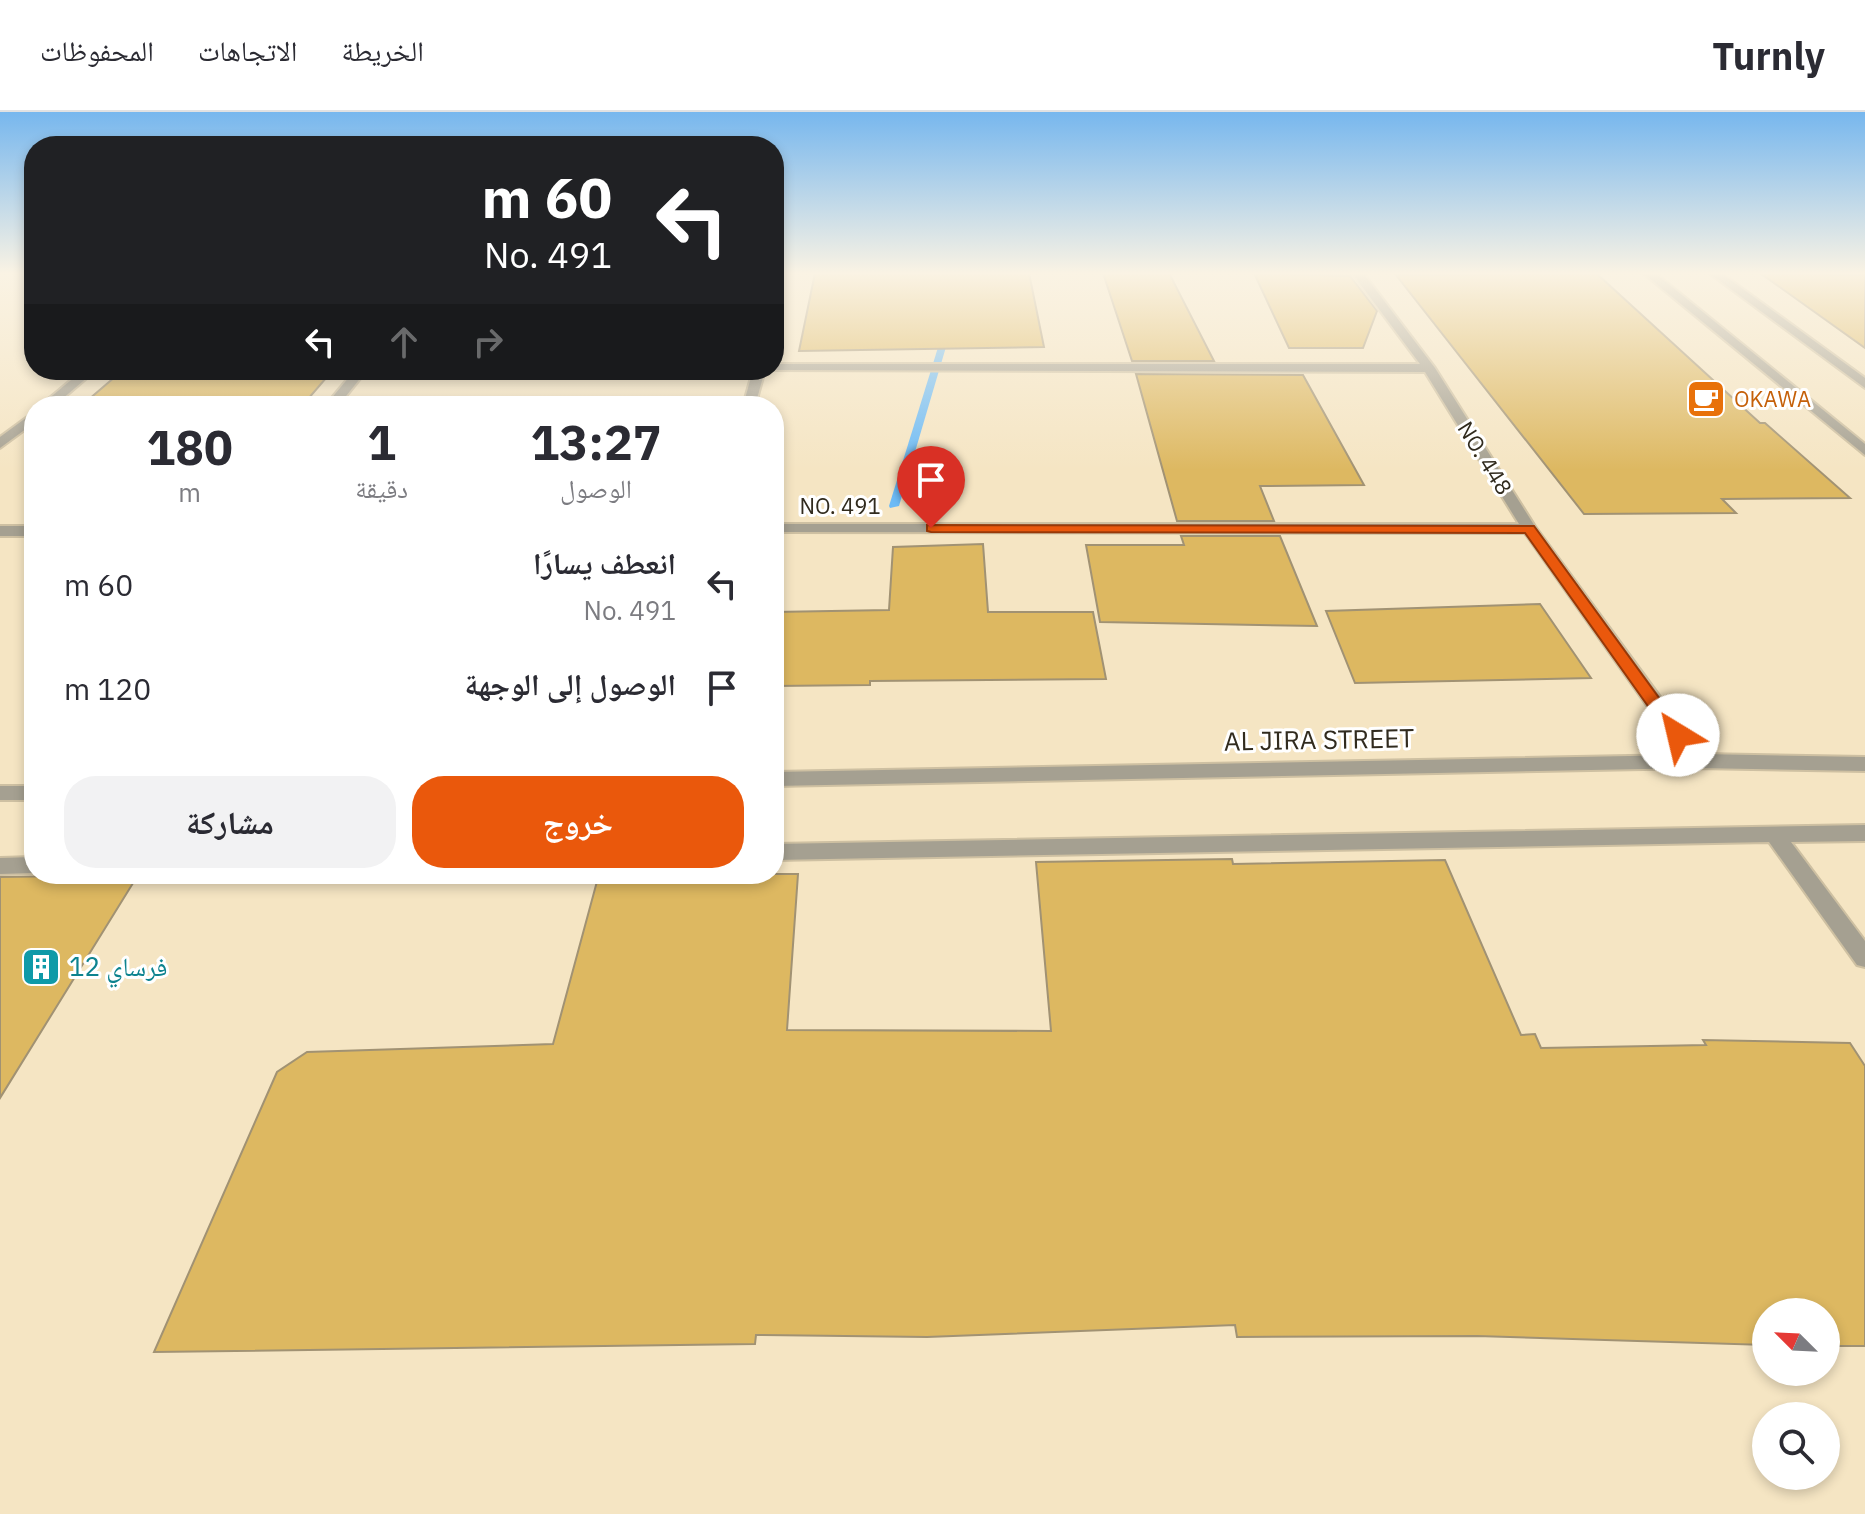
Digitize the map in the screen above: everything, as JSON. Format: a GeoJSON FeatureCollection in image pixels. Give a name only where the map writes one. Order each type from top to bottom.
{"type":"FeatureCollection","features":[{"type":"Feature","properties":{"kind":"street","name":"NO. 448"},"geometry":{"type":"LineString","coordinates":[[1407,338],[1429,368],[1529,529],[1697,761]]}},
{"type":"Feature","properties":{"kind":"street"},"geometry":{"type":"LineString","coordinates":[[1728,338],[1865,451]]}},
{"type":"Feature","properties":{"kind":"street"},"geometry":{"type":"LineString","coordinates":[[1803,338],[1865,384]]}},
{"type":"Feature","properties":{"kind":"street"},"geometry":{"type":"LineString","coordinates":[[784,368],[1429,368]]}},
{"type":"Feature","properties":{"kind":"street"},"geometry":{"type":"LineString","coordinates":[[58,396],[78,380]]}},
{"type":"Feature","properties":{"kind":"street"},"geometry":{"type":"LineString","coordinates":[[339,396],[353,380]]}},
{"type":"Feature","properties":{"kind":"street"},"geometry":{"type":"LineString","coordinates":[[0,444],[24,424]]}},
{"type":"Feature","properties":{"kind":"street","name":"NO. 491"},"geometry":{"type":"LineString","coordinates":[[784,528],[1529,529]]}},
{"type":"Feature","properties":{"kind":"street"},"geometry":{"type":"LineString","coordinates":[[0,531],[24,531]]}},
{"type":"Feature","properties":{"kind":"street","name":"AL JIRA STREET"},"geometry":{"type":"LineString","coordinates":[[784,779],[1697,761],[1865,764]]}},
{"type":"Feature","properties":{"kind":"street"},"geometry":{"type":"LineString","coordinates":[[0,793],[24,793]]}},
{"type":"Feature","properties":{"kind":"street"},"geometry":{"type":"LineString","coordinates":[[784,852],[1865,833]]}},
{"type":"Feature","properties":{"kind":"street"},"geometry":{"type":"LineString","coordinates":[[1774,834],[1865,958]]}},
{"type":"Feature","properties":{"kind":"street"},"geometry":{"type":"LineString","coordinates":[[0,866],[24,865]]}},
{"type":"Feature","properties":{"kind":"building"},"geometry":{"type":"Polygon","coordinates":[[[802,338],[1042,338],[1044,347],[799,351],[802,338]]]}},
{"type":"Feature","properties":{"kind":"building"},"geometry":{"type":"Polygon","coordinates":[[[1125,338],[1202,338],[1214,361],[1132,361],[1125,338]]]}},
{"type":"Feature","properties":{"kind":"building"},"geometry":{"type":"Polygon","coordinates":[[[1285,338],[1367,338],[1363,348],[1289,348],[1285,338]]]}},
{"type":"Feature","properties":{"kind":"building"},"geometry":{"type":"Polygon","coordinates":[[[1446,338],[1668,338],[1760,423],[1765,423],[1850,498],[1722,499],[1736,513],[1584,514],[1446,338]]]}},
{"type":"Feature","properties":{"kind":"building"},"geometry":{"type":"Polygon","coordinates":[[[1852,338],[1865,338],[1865,348],[1852,338]]]}},
{"type":"Feature","properties":{"kind":"building"},"geometry":{"type":"Polygon","coordinates":[[[1136,374],[1303,375],[1364,485],[1260,486],[1274,521],[1177,521],[1136,374]]]}},
{"type":"Feature","properties":{"kind":"building"},"geometry":{"type":"Polygon","coordinates":[[[111,380],[324,380],[311,396],[93,396],[111,380]]]}},
{"type":"Feature","properties":{"kind":"building"},"geometry":{"type":"Polygon","coordinates":[[[1181,536],[1280,536],[1317,626],[1100,622],[1086,545],[1184,545],[1181,536]]]}},
{"type":"Feature","properties":{"kind":"building"},"geometry":{"type":"Polygon","coordinates":[[[983,544],[988,612],[1093,612],[1106,679],[870,681],[870,685],[784,686],[784,612],[889,610],[893,547],[983,544]]]}},
{"type":"Feature","properties":{"kind":"building"},"geometry":{"type":"Polygon","coordinates":[[[1540,604],[1591,678],[1355,683],[1326,611],[1540,604]]]}},
{"type":"Feature","properties":{"kind":"building"},"geometry":{"type":"Polygon","coordinates":[[[1232,859],[1233,864],[1445,860],[1521,1035],[1535,1034],[1541,1048],[1706,1045],[1703,1040],[1850,1043],[1865,1066],[1865,1346],[1840,1346],[1840,1298],[1752,1298],[1752,1345],[1477,1336],[1237,1337],[1235,1325],[927,1337],[756,1335],[755,1344],[154,1352],[277,1072],[307,1052],[553,1044],[596,884],[784,884],[784,874],[798,874],[787,1030],[1051,1031],[1036,862],[1232,859]]]}},
{"type":"Feature","properties":{"kind":"building","name":"فرساي 12"},"geometry":{"type":"Polygon","coordinates":[[[0,877],[24,877],[24,884],[132,884],[0,1098],[0,877]]]}},
{"type":"Feature","properties":{"kind":"waterway"},"geometry":{"type":"LineString","coordinates":[[894,506],[944,338]]}},
{"type":"Feature","properties":{"kind":"place","name":"OKAWA"},"geometry":{"type":"Point","coordinates":[1706,399]}},
{"type":"Feature","properties":{"kind":"place","name":"فرساي 12"},"geometry":{"type":"Point","coordinates":[41,967]}},
{"type":"Feature","properties":{"kind":"route"},"geometry":{"type":"LineString","coordinates":[[931,528],[1529,529],[1678,735]]}}]}
